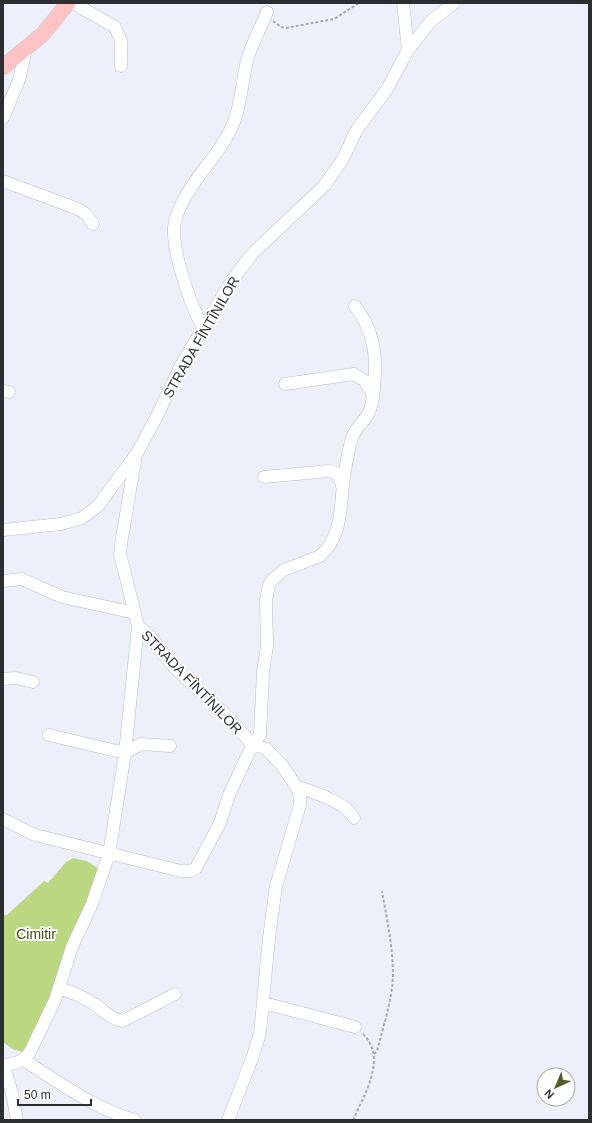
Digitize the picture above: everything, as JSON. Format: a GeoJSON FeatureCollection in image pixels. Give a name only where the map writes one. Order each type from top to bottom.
{"type":"FeatureCollection","features":[{"type":"Feature","properties":{"kind":"main road"},"geometry":{"type":"LineString","coordinates":[[3,67],[43,34],[68,3]]}},
{"type":"Feature","properties":{"kind":"street"},"geometry":{"type":"LineString","coordinates":[[73,3],[115,27],[121,41],[121,66]]}},
{"type":"Feature","properties":{"kind":"street"},"geometry":{"type":"LineString","coordinates":[[403,3],[408,50]]}},
{"type":"Feature","properties":{"kind":"street","name":"STRADA FÎNTÎNILOR"},"geometry":{"type":"LineString","coordinates":[[25,1059],[45,1022],[59,988],[66,962],[76,935],[92,904],[109,854],[125,753],[138,626],[120,554],[136,455],[140,444],[157,416],[181,365],[232,280],[253,254],[333,174],[356,131],[384,94],[408,50],[431,21],[454,3]]}},
{"type":"Feature","properties":{"kind":"street"},"geometry":{"type":"LineString","coordinates":[[203,327],[188,293],[179,262],[174,229],[183,200],[204,169],[218,153],[234,121],[243,89],[248,57],[265,17]]}},
{"type":"Feature","properties":{"kind":"street"},"geometry":{"type":"LineString","coordinates":[[3,118],[19,80],[26,49]]}},
{"type":"Feature","properties":{"kind":"street"},"geometry":{"type":"LineString","coordinates":[[3,181],[78,209],[86,214],[93,224]]}},
{"type":"Feature","properties":{"kind":"street"},"geometry":{"type":"LineString","coordinates":[[228,1120],[253,1056],[260,1033],[264,1003],[268,945],[279,873],[300,805],[300,796],[296,786],[281,764],[266,749],[255,743],[260,736],[263,672],[267,646],[267,592],[272,580],[277,575],[320,556],[328,547],[338,526],[352,437],[355,430],[370,410],[373,397],[375,373],[370,333],[366,322],[355,306]]}},
{"type":"Feature","properties":{"kind":"street"},"geometry":{"type":"LineString","coordinates":[[285,384],[354,374],[365,381],[373,397]]}},
{"type":"Feature","properties":{"kind":"street"},"geometry":{"type":"LineString","coordinates":[[3,530],[61,524],[82,518],[98,506],[136,455]]}},
{"type":"Feature","properties":{"kind":"street"},"geometry":{"type":"LineString","coordinates":[[264,476],[329,471],[337,472],[340,476],[343,487]]}},
{"type":"Feature","properties":{"kind":"street"},"geometry":{"type":"LineString","coordinates":[[3,581],[22,579],[62,597],[135,613]]}},
{"type":"Feature","properties":{"kind":"street","name":"STRADA FÎNTÎNILOR"},"geometry":{"type":"LineString","coordinates":[[109,854],[181,871],[191,871],[196,868],[220,823],[229,795],[249,752],[255,743],[249,741],[231,720],[184,677],[148,635],[138,626]]}},
{"type":"Feature","properties":{"kind":"street"},"geometry":{"type":"LineString","coordinates":[[3,679],[16,678],[33,682]]}},
{"type":"Feature","properties":{"kind":"street"},"geometry":{"type":"LineString","coordinates":[[49,735],[125,753],[141,744],[170,746]]}},
{"type":"Feature","properties":{"kind":"street"},"geometry":{"type":"LineString","coordinates":[[296,786],[332,801],[348,810],[354,818]]}},
{"type":"Feature","properties":{"kind":"street"},"geometry":{"type":"LineString","coordinates":[[3,819],[35,835],[109,854]]}},
{"type":"Feature","properties":{"kind":"street"},"geometry":{"type":"LineString","coordinates":[[59,988],[85,998],[116,1020],[123,1021],[175,994]]}},
{"type":"Feature","properties":{"kind":"street"},"geometry":{"type":"LineString","coordinates":[[264,1003],[355,1027]]}},
{"type":"Feature","properties":{"kind":"street"},"geometry":{"type":"LineString","coordinates":[[17,1120],[12,1093],[4,1065],[18,1063],[25,1059],[30,1064],[100,1106],[136,1120]]}},
{"type":"Feature","properties":{"kind":"path"},"geometry":{"type":"LineString","coordinates":[[265,17],[269,20],[275,21],[281,27],[286,28],[334,19],[359,3]]}},
{"type":"Feature","properties":{"kind":"path"},"geometry":{"type":"LineString","coordinates":[[374,1054],[377,1051],[391,996],[393,976],[389,929],[382,890]]}},
{"type":"Feature","properties":{"kind":"path"},"geometry":{"type":"LineString","coordinates":[[353,1120],[365,1093],[375,1062],[370,1040],[355,1027]]}},
{"type":"Feature","properties":{"kind":"green space","name":"Cimitir"},"geometry":{"type":"Polygon","coordinates":[[[73,858],[87,861],[99,869],[89,901],[69,938],[53,996],[25,1052],[14,1050],[3,1042],[3,915],[7,915],[44,881],[48,883],[66,862],[73,858]]]}}]}
